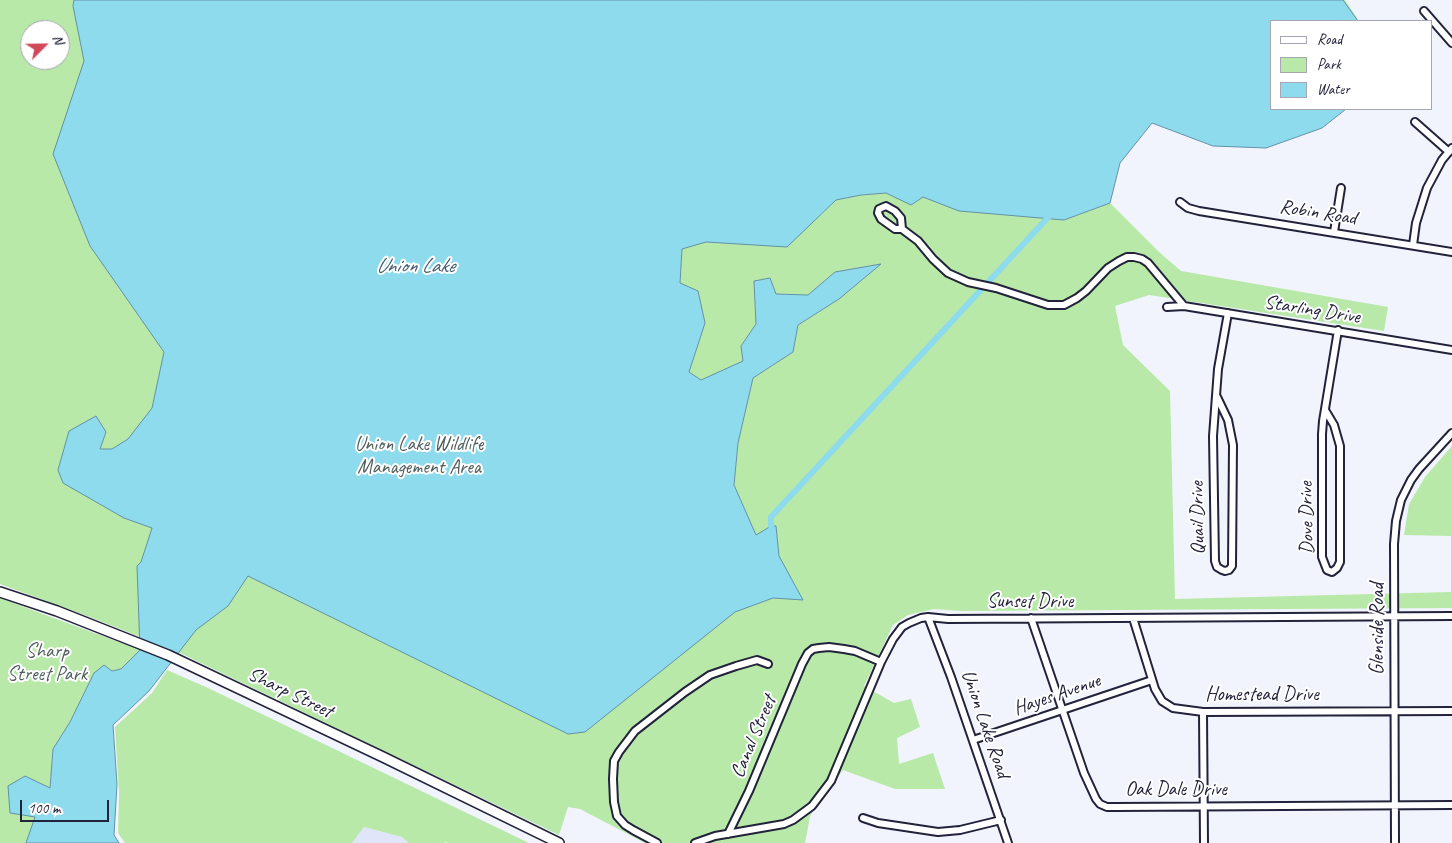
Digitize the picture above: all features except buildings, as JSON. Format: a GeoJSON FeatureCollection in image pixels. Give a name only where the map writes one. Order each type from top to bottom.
{"type":"FeatureCollection","features":[{"type":"Feature","properties":{"kind":"street"},"geometry":{"type":"LineString","coordinates":[[1424,11],[1432,20]]}},
{"type":"Feature","properties":{"kind":"street"},"geometry":{"type":"LineString","coordinates":[[1432,20],[1452,43]]}},
{"type":"Feature","properties":{"kind":"street"},"geometry":{"type":"LineString","coordinates":[[1413,245],[1418,216],[1427,188],[1435,171],[1450,150],[1415,122]]}},
{"type":"Feature","properties":{"kind":"street"},"geometry":{"type":"LineString","coordinates":[[1334,232],[1341,188]]}},
{"type":"Feature","properties":{"kind":"street","name":"Robin Road"},"geometry":{"type":"LineString","coordinates":[[1180,202],[1188,208],[1452,252]]}},
{"type":"Feature","properties":{"kind":"street"},"geometry":{"type":"LineString","coordinates":[[902,229],[918,241],[948,273],[968,282],[996,288],[1048,305],[1064,304],[1077,298],[1108,268],[1119,261],[1134,257],[1148,263],[1184,306]]}},
{"type":"Feature","properties":{"kind":"street","name":"Starling Drive"},"geometry":{"type":"LineString","coordinates":[[1167,307],[1184,306],[1452,350]]}},
{"type":"Feature","properties":{"kind":"street","name":"Quail Drive"},"geometry":{"type":"LineString","coordinates":[[1217,397],[1228,420],[1233,445],[1232,566],[1229,570],[1225,571],[1217,567],[1214,555],[1214,427],[1218,369],[1228,313]]}},
{"type":"Feature","properties":{"kind":"street","name":"Dove Drive"},"geometry":{"type":"LineString","coordinates":[[1326,410],[1334,425],[1340,446],[1340,562],[1332,572],[1327,570],[1322,557],[1322,434],[1338,330]]}},
{"type":"Feature","properties":{"kind":"street","name":"Glenside Road"},"geometry":{"type":"LineString","coordinates":[[1395,843],[1394,544],[1396,521],[1401,500],[1411,480],[1452,433]]}},
{"type":"Feature","properties":{"kind":"street","name":"Sharp Street"},"geometry":{"type":"LineString","coordinates":[[0,592],[57,611],[168,655],[559,843]]}},
{"type":"Feature","properties":{"kind":"street"},"geometry":{"type":"LineString","coordinates":[[695,843],[706,838],[784,824],[803,813],[819,799],[831,781],[881,662],[897,632],[909,623],[928,616]]}},
{"type":"Feature","properties":{"kind":"street","name":"Sunset Drive"},"geometry":{"type":"LineString","coordinates":[[928,616],[948,619],[1452,616]]}},
{"type":"Feature","properties":{"kind":"street","name":"Union Lake Road"},"geometry":{"type":"LineString","coordinates":[[928,616],[952,678],[1008,843]]}},
{"type":"Feature","properties":{"kind":"street","name":"Oak Dale Drive"},"geometry":{"type":"LineString","coordinates":[[1031,618],[1084,773],[1100,804],[1115,807],[1452,805]]}},
{"type":"Feature","properties":{"kind":"street","name":"Homestead Drive"},"geometry":{"type":"LineString","coordinates":[[1133,618],[1152,680],[1162,701],[1178,709],[1203,712],[1452,711]]}},
{"type":"Feature","properties":{"kind":"street","name":"Canal Street"},"geometry":{"type":"LineString","coordinates":[[728,834],[749,791],[808,653],[819,648],[829,647],[855,651],[881,662]]}},
{"type":"Feature","properties":{"kind":"street"},"geometry":{"type":"LineString","coordinates":[[657,843],[625,825],[617,816],[613,780],[614,761],[619,752],[635,732],[685,692],[710,675],[757,660],[768,664]]}},
{"type":"Feature","properties":{"kind":"street","name":"Hayes Avenue"},"geometry":{"type":"LineString","coordinates":[[973,740],[1152,680]]}},
{"type":"Feature","properties":{"kind":"street"},"geometry":{"type":"LineString","coordinates":[[1203,712],[1204,843]]}},
{"type":"Feature","properties":{"kind":"street"},"geometry":{"type":"LineString","coordinates":[[863,818],[878,823],[938,832],[960,830],[1001,820]]}},
{"type":"Feature","properties":{"kind":"shaded area"},"geometry":{"type":"Polygon","coordinates":[[[364,827],[402,837],[409,843],[352,843],[364,827]]]}},
{"type":"Feature","properties":{"kind":"green space","name":"Union Lake Wildlife Management Area"},"geometry":{"type":"Polygon","coordinates":[[[0,0],[1345,0],[1358,20],[1270,20],[1270,109],[1150,119],[1064,220],[1110,203],[1181,271],[1388,307],[1384,331],[1149,295],[1115,306],[1123,345],[1170,391],[1175,599],[1451,592],[1451,536],[1404,535],[1409,504],[1425,477],[1452,446],[1452,608],[961,611],[934,609],[908,615],[893,625],[864,686],[894,703],[911,699],[920,727],[897,738],[899,764],[933,753],[945,789],[895,789],[843,770],[810,816],[805,843],[645,843],[580,809],[568,807],[559,835],[178,652],[0,584],[0,0]],[[861,184],[827,200],[820,216],[836,200],[884,193],[861,184]],[[682,250],[662,263],[686,371],[695,376],[689,372],[705,322],[680,283],[682,250]],[[835,272],[808,295],[776,294],[754,281],[756,324],[741,346],[743,361],[729,473],[747,528],[755,534],[734,485],[738,443],[753,378],[793,352],[798,325],[839,299],[835,272]]]}},
{"type":"Feature","properties":{"kind":"green space","name":"Sharp Street Park"},"geometry":{"type":"Polygon","coordinates":[[[0,598],[140,650],[121,669],[94,673],[70,722],[53,749],[50,788],[35,817],[26,843],[0,843],[0,598]]]}},
{"type":"Feature","properties":{"kind":"green space"},"geometry":{"type":"Polygon","coordinates":[[[167,670],[529,843],[409,843],[402,837],[364,827],[352,843],[125,843],[118,833],[119,793],[115,727],[152,693],[167,670]]]}},
{"type":"Feature","properties":{"kind":"water","name":"Union Lake"},"geometry":{"type":"Polygon","coordinates":[[[74,0],[1343,0],[1357,20],[1270,20],[1270,110],[1345,110],[1322,128],[1266,148],[1213,146],[1152,123],[1120,163],[1110,203],[1064,220],[959,211],[923,197],[911,205],[886,193],[836,200],[787,247],[706,242],[682,249],[680,283],[698,291],[705,323],[689,372],[701,380],[743,361],[741,346],[756,324],[754,281],[770,278],[776,294],[808,295],[835,272],[881,264],[839,299],[798,325],[793,352],[753,378],[738,443],[734,485],[756,535],[771,526],[776,526],[779,556],[803,600],[773,598],[735,612],[585,732],[568,734],[248,576],[228,606],[196,630],[149,691],[113,725],[117,784],[114,835],[119,843],[26,843],[35,817],[10,813],[8,786],[25,776],[50,788],[53,749],[70,722],[94,673],[104,665],[112,671],[121,669],[140,650],[137,566],[141,562],[152,528],[124,518],[63,483],[58,470],[69,431],[96,416],[106,432],[100,449],[112,449],[128,439],[152,408],[164,352],[90,246],[53,154],[84,61],[73,6],[74,0]]]}},
{"type":"Feature","properties":{"kind":"waterway"},"geometry":{"type":"LineString","coordinates":[[771,526],[771,517],[1053,212]]}}]}
